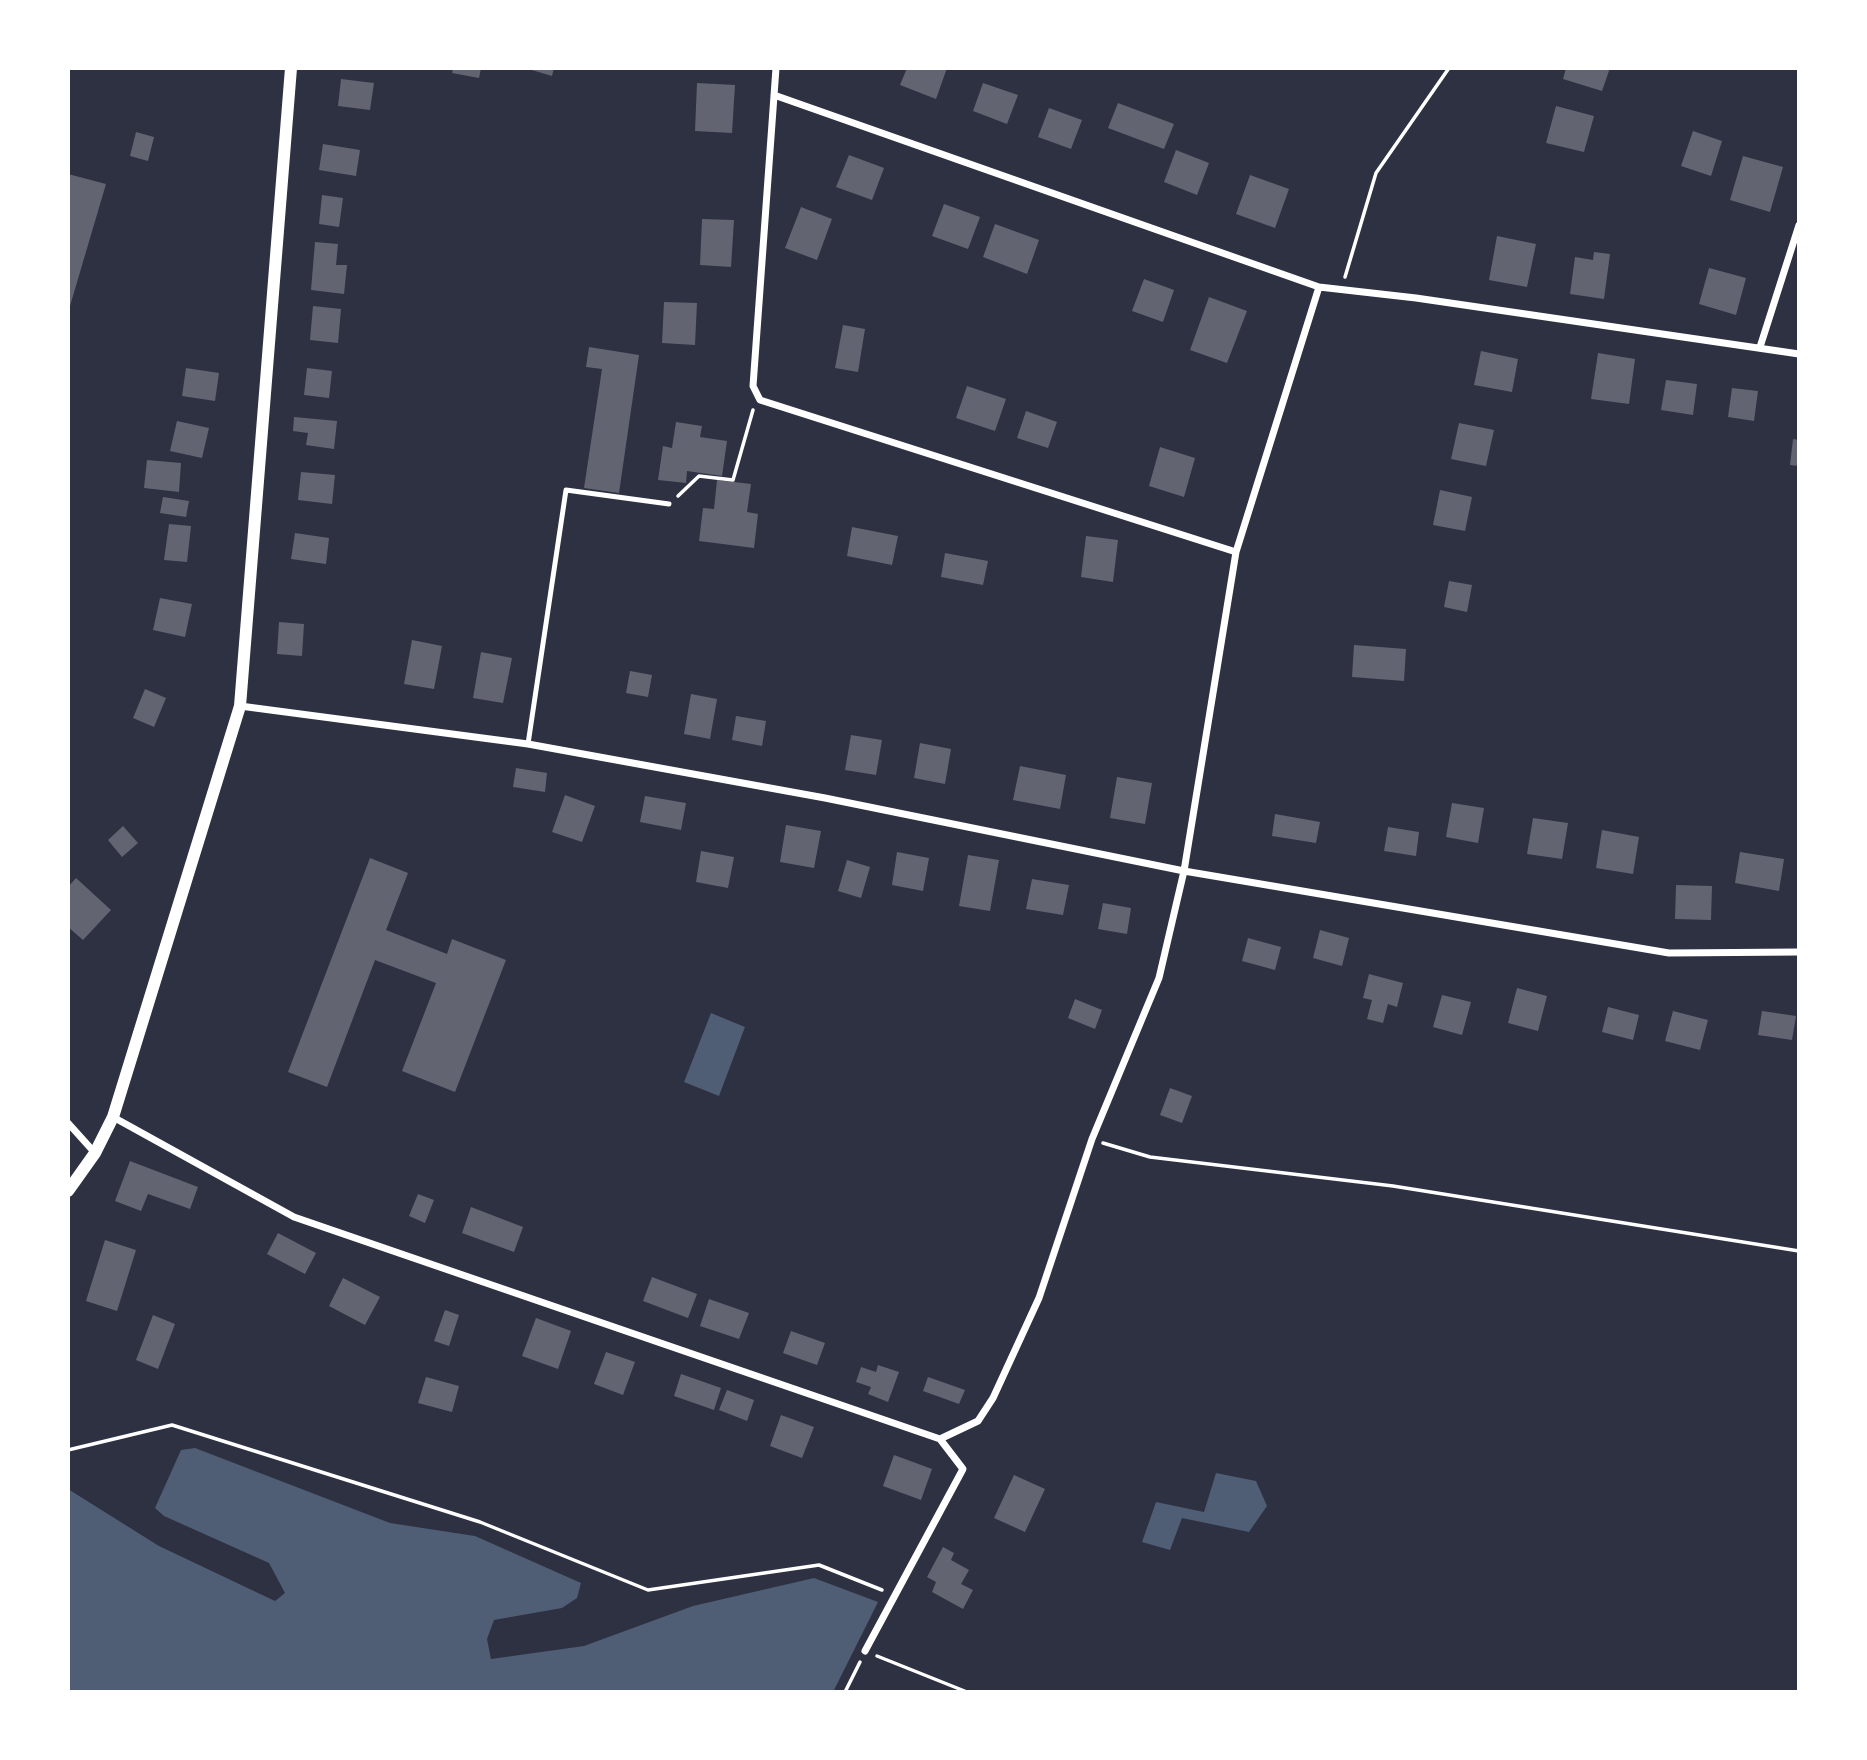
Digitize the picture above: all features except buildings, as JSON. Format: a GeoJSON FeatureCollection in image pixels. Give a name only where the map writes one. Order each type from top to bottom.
{"type":"FeatureCollection","features":[{"type":"Feature","properties":{"kind":"street"},"geometry":{"type":"LineString","coordinates":[[68,1191],[95,1153],[113,1117],[240,706],[291,68]]}},
{"type":"Feature","properties":{"kind":"street"},"geometry":{"type":"LineString","coordinates":[[776,68],[753,386],[760,400],[1236,552]]}},
{"type":"Feature","properties":{"kind":"street"},"geometry":{"type":"LineString","coordinates":[[774,95],[1319,287],[1416,298],[1799,354]]}},
{"type":"Feature","properties":{"kind":"street"},"geometry":{"type":"LineString","coordinates":[[1760,347],[1799,225]]}},
{"type":"Feature","properties":{"kind":"street"},"geometry":{"type":"LineString","coordinates":[[940,1439],[978,1421],[993,1398],[1039,1298],[1092,1139],[1159,978],[1184,871],[1236,552],[1319,287]]}},
{"type":"Feature","properties":{"kind":"street"},"geometry":{"type":"LineString","coordinates":[[240,706],[528,744],[825,798],[1184,871],[1669,953],[1799,952]]}},
{"type":"Feature","properties":{"kind":"street"},"geometry":{"type":"LineString","coordinates":[[113,1117],[293,1217],[940,1439],[963,1469],[893,1594],[865,1651]]}},
{"type":"Feature","properties":{"kind":"street"},"geometry":{"type":"LineString","coordinates":[[68,1123],[95,1153]]}},
{"type":"Feature","properties":{"kind":"lane"},"geometry":{"type":"LineString","coordinates":[[528,744],[566,490],[669,504]]}},
{"type":"Feature","properties":{"kind":"path"},"geometry":{"type":"LineString","coordinates":[[1341,290],[1376,173],[1449,68]]}},
{"type":"Feature","properties":{"kind":"path"},"geometry":{"type":"LineString","coordinates":[[669,504],[699,476],[733,480],[752,411],[760,400]]}},
{"type":"Feature","properties":{"kind":"path"},"geometry":{"type":"LineString","coordinates":[[1092,1139],[1127,1153],[1150,1157],[1393,1186],[1799,1251]]}},
{"type":"Feature","properties":{"kind":"path"},"geometry":{"type":"LineString","coordinates":[[68,1450],[172,1425],[480,1522],[648,1590],[819,1565],[893,1594]]}},
{"type":"Feature","properties":{"kind":"path"},"geometry":{"type":"LineString","coordinates":[[845,1692],[865,1651],[967,1692]]}},
{"type":"Feature","properties":{"kind":"water"},"geometry":{"type":"Polygon","coordinates":[[[711,1013],[745,1027],[719,1096],[684,1082],[711,1013]]]}},
{"type":"Feature","properties":{"kind":"water"},"geometry":{"type":"Polygon","coordinates":[[[195,1448],[390,1523],[475,1536],[581,1583],[577,1598],[562,1608],[494,1620],[487,1639],[491,1659],[584,1646],[693,1606],[814,1578],[878,1602],[833,1692],[68,1692],[68,1489],[159,1546],[275,1601],[285,1593],[269,1563],[164,1516],[155,1508],[181,1450],[195,1448]]]}},
{"type":"Feature","properties":{"kind":"water"},"geometry":{"type":"Polygon","coordinates":[[[1216,1473],[1256,1481],[1267,1506],[1249,1532],[1182,1518],[1170,1550],[1142,1542],[1156,1502],[1204,1512],[1216,1473]]]}}]}
